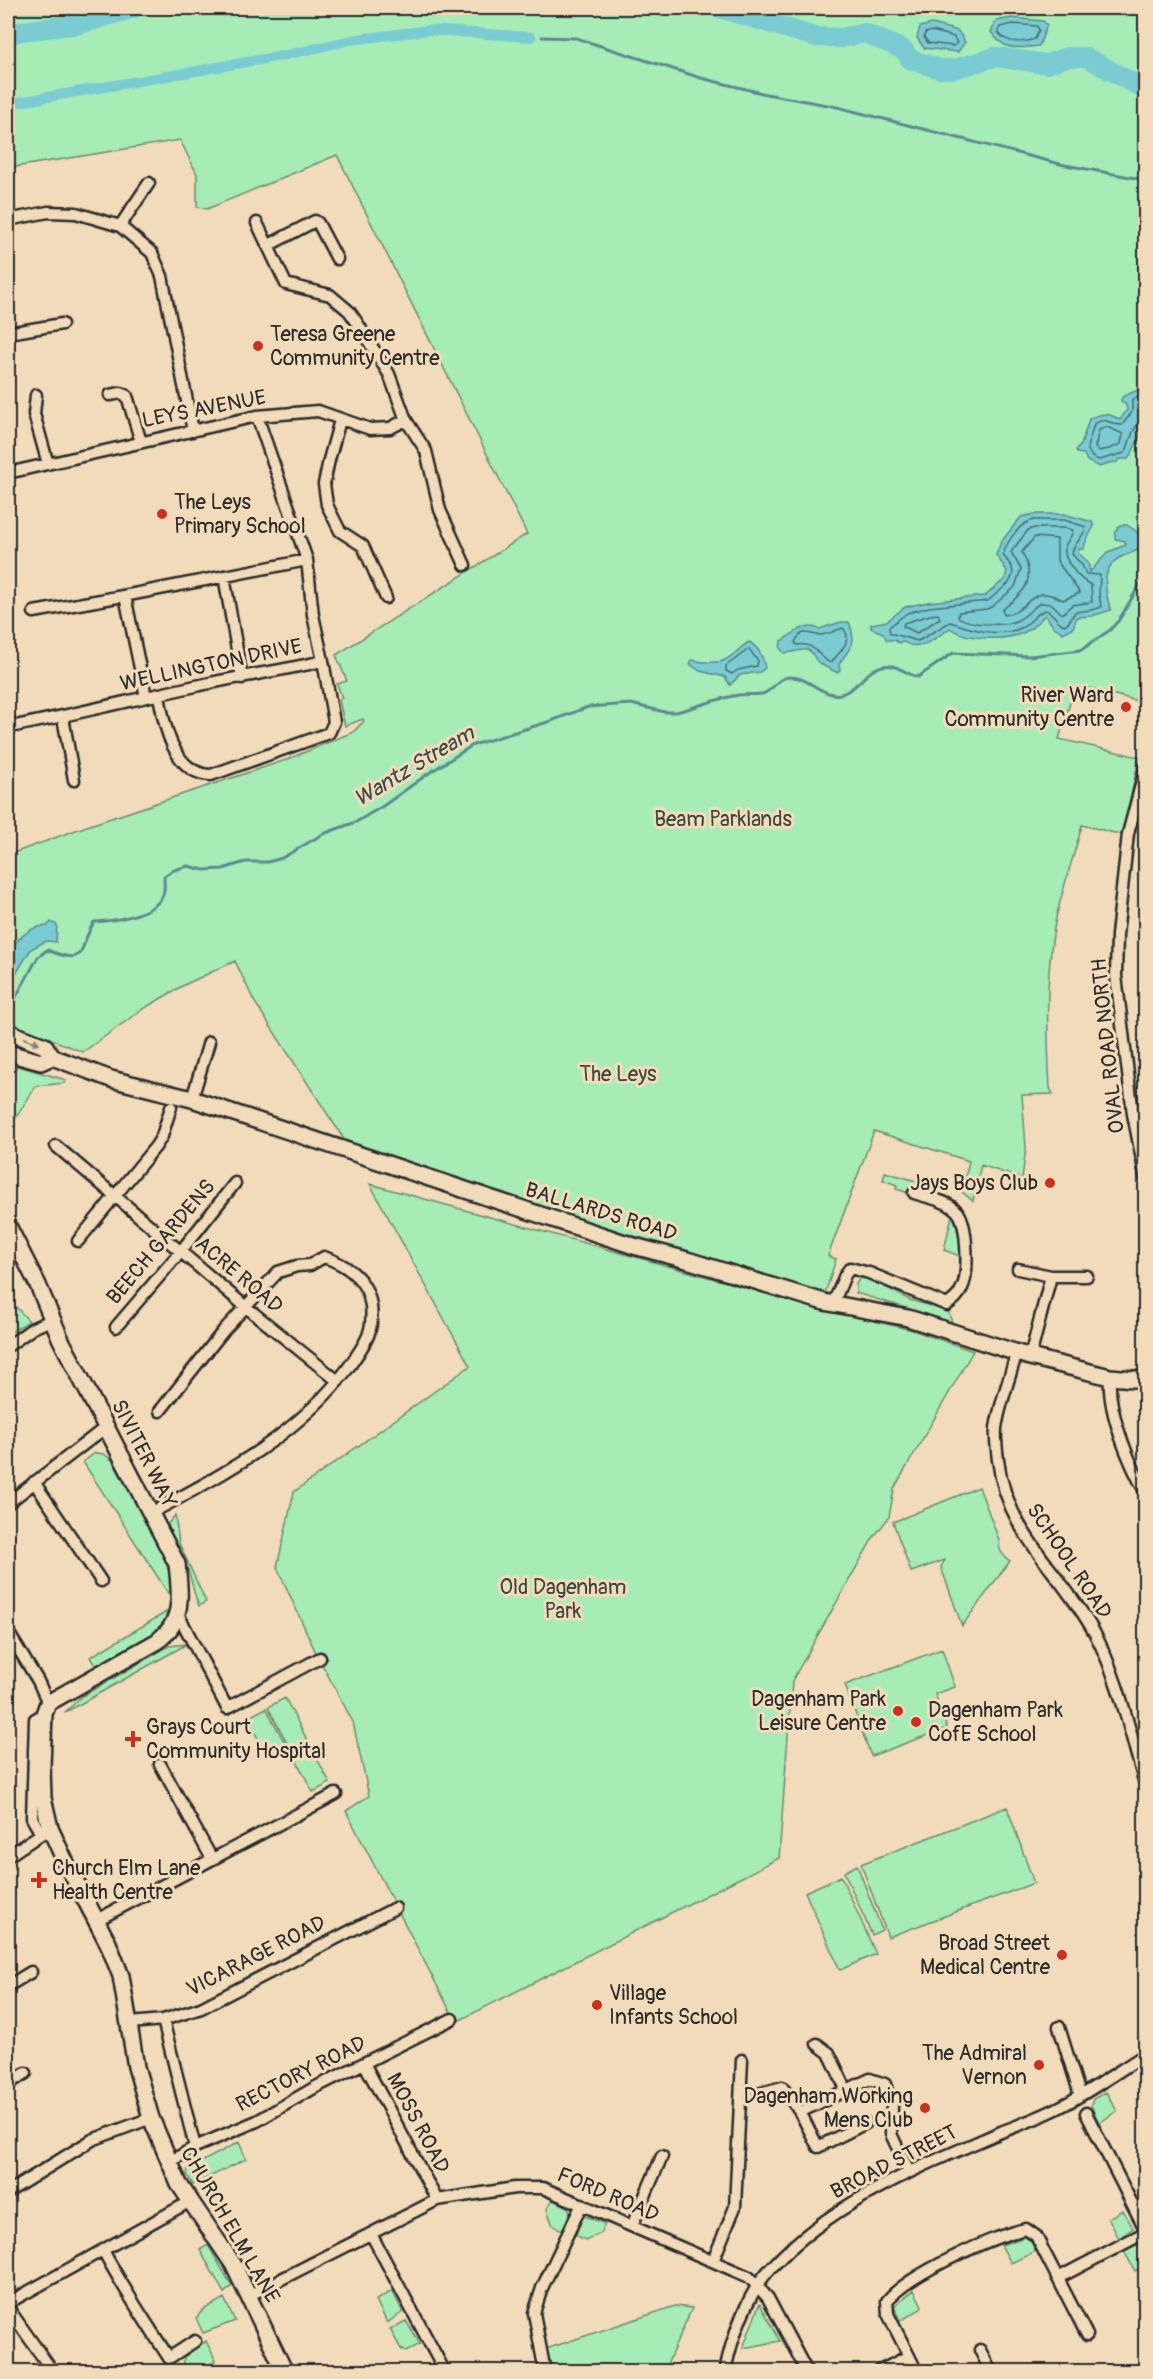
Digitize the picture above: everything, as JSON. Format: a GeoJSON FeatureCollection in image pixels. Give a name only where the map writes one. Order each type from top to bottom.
{"type":"FeatureCollection","features":[{"type":"Feature","properties":{"kind":"street"},"geometry":{"type":"LineString","coordinates":[[120,226],[149,183]]}},
{"type":"Feature","properties":{"kind":"street"},"geometry":{"type":"LineString","coordinates":[[8,220],[48,212],[76,213],[120,226],[152,253],[162,276],[193,430]]}},
{"type":"Feature","properties":{"kind":"street"},"geometry":{"type":"LineString","coordinates":[[269,245],[315,221],[337,259]]}},
{"type":"Feature","properties":{"kind":"street"},"geometry":{"type":"LineString","coordinates":[[257,223],[286,284],[330,295],[349,310],[388,374],[406,420],[426,452],[440,510],[465,565]]}},
{"type":"Feature","properties":{"kind":"street"},"geometry":{"type":"LineString","coordinates":[[8,333],[62,324]]}},
{"type":"Feature","properties":{"kind":"street"},"geometry":{"type":"LineString","coordinates":[[110,395],[121,393],[127,396],[141,442]]}},
{"type":"Feature","properties":{"kind":"street"},"geometry":{"type":"LineString","coordinates":[[36,395],[34,414],[48,464]]}},
{"type":"Feature","properties":{"kind":"street","name":"LEYS AVENUE"},"geometry":{"type":"LineString","coordinates":[[8,473],[256,416],[318,411],[370,429],[390,428],[406,420]]}},
{"type":"Feature","properties":{"kind":"street","name":"WELLINGTON DRIVE"},"geometry":{"type":"LineString","coordinates":[[8,724],[63,717],[213,682],[322,661],[313,615],[307,560],[256,416]]}},
{"type":"Feature","properties":{"kind":"street"},"geometry":{"type":"LineString","coordinates":[[340,420],[328,460],[324,484],[327,505],[340,531],[363,546],[386,598]]}},
{"type":"Feature","properties":{"kind":"street"},"geometry":{"type":"LineString","coordinates":[[34,612],[307,560]]}},
{"type":"Feature","properties":{"kind":"street"},"geometry":{"type":"LineString","coordinates":[[224,576],[242,678]]}},
{"type":"Feature","properties":{"kind":"street"},"geometry":{"type":"LineString","coordinates":[[125,596],[146,698]]}},
{"type":"Feature","properties":{"kind":"street"},"geometry":{"type":"LineString","coordinates":[[159,695],[162,715],[180,761],[190,771],[201,775],[211,775],[329,733],[334,722],[322,661]]}},
{"type":"Feature","properties":{"kind":"street"},"geometry":{"type":"LineString","coordinates":[[63,717],[74,780]]}},
{"type":"Feature","properties":{"kind":"street","name":"OVAL ROAD NORTH"},"geometry":{"type":"LineString","coordinates":[[1146,766],[1128,834],[1117,935],[1116,976],[1130,1090],[1146,1180]]}},
{"type":"Feature","properties":{"kind":"street","name":"BALLARDS ROAD"},"geometry":{"type":"LineString","coordinates":[[8,1032],[45,1046],[52,1057],[111,1079],[192,1099],[568,1226],[833,1304],[908,1318],[1023,1355],[1110,1377],[1146,1380]]}},
{"type":"Feature","properties":{"kind":"street"},"geometry":{"type":"LineString","coordinates":[[192,1099],[209,1042]]}},
{"type":"Feature","properties":{"kind":"street","name":"BALLARDS ROAD"},"geometry":{"type":"LineString","coordinates":[[8,1053],[41,1062],[52,1057]]}},
{"type":"Feature","properties":{"kind":"street"},"geometry":{"type":"LineString","coordinates":[[78,1241],[156,1146],[162,1136],[171,1107]]}},
{"type":"Feature","properties":{"kind":"street","name":"ACRE ROAD"},"geometry":{"type":"LineString","coordinates":[[56,1146],[338,1382]]}},
{"type":"Feature","properties":{"kind":"street","name":"BEECH GARDENS"},"geometry":{"type":"LineString","coordinates":[[116,1327],[182,1251],[235,1183]]}},
{"type":"Feature","properties":{"kind":"street"},"geometry":{"type":"LineString","coordinates":[[833,1304],[850,1268],[869,1273],[947,1305],[956,1299],[963,1287],[966,1260],[964,1226],[959,1213],[947,1204],[914,1193]]}},
{"type":"Feature","properties":{"kind":"street","name":"SIVITER WAY"},"geometry":{"type":"LineString","coordinates":[[8,1226],[38,1285],[51,1320],[177,1564],[180,1588],[177,1612],[171,1627],[158,1641],[46,1709]]}},
{"type":"Feature","properties":{"kind":"street"},"geometry":{"type":"LineString","coordinates":[[151,1513],[208,1482],[275,1439],[325,1398],[368,1339],[373,1320],[369,1294],[357,1275],[341,1263],[324,1257],[309,1265],[278,1272],[224,1330],[160,1411]]}},
{"type":"Feature","properties":{"kind":"street"},"geometry":{"type":"LineString","coordinates":[[1018,1269],[1051,1276],[1087,1276]]}},
{"type":"Feature","properties":{"kind":"street","name":"SCHOOL ROAD"},"geometry":{"type":"LineString","coordinates":[[1051,1276],[996,1430],[1003,1488],[1011,1512],[1032,1546],[1083,1614],[1103,1651],[1146,1787]]}},
{"type":"Feature","properties":{"kind":"street"},"geometry":{"type":"LineString","coordinates":[[8,1346],[33,1328],[51,1320]]}},
{"type":"Feature","properties":{"kind":"street"},"geometry":{"type":"LineString","coordinates":[[1110,1377],[1109,1392],[1122,1441],[1132,1469],[1146,1493]]}},
{"type":"Feature","properties":{"kind":"street"},"geometry":{"type":"LineString","coordinates":[[8,1503],[106,1427]]}},
{"type":"Feature","properties":{"kind":"street"},"geometry":{"type":"LineString","coordinates":[[34,1482],[101,1581]]}},
{"type":"Feature","properties":{"kind":"street"},"geometry":{"type":"LineString","coordinates":[[177,1612],[227,1708],[320,1658]]}},
{"type":"Feature","properties":{"kind":"street"},"geometry":{"type":"LineString","coordinates":[[8,1632],[38,1681],[46,1709]]}},
{"type":"Feature","properties":{"kind":"street","name":"CHURCH ELM LANE"},"geometry":{"type":"LineString","coordinates":[[46,1709],[42,1766],[46,1831],[108,1943],[121,1976],[136,2067],[151,2118],[168,2163],[189,2202],[224,2249],[285,2372]]}},
{"type":"Feature","properties":{"kind":"street"},"geometry":{"type":"LineString","coordinates":[[160,1764],[212,1859]]}},
{"type":"Feature","properties":{"kind":"street"},"geometry":{"type":"LineString","coordinates":[[95,1921],[336,1794]]}},
{"type":"Feature","properties":{"kind":"street"},"geometry":{"type":"LineString","coordinates":[[8,1856],[46,1831]]}},
{"type":"Feature","properties":{"kind":"street","name":"VICARAGE ROAD"},"geometry":{"type":"LineString","coordinates":[[130,2023],[163,2020],[201,2008],[395,1908]]}},
{"type":"Feature","properties":{"kind":"street"},"geometry":{"type":"LineString","coordinates":[[8,1986],[31,1972]]}},
{"type":"Feature","properties":{"kind":"street","name":"RECTORY ROAD"},"geometry":{"type":"LineString","coordinates":[[168,2163],[195,2147],[257,2121],[314,2088],[452,2019]]}},
{"type":"Feature","properties":{"kind":"street"},"geometry":{"type":"LineString","coordinates":[[163,2020],[195,2147]]}},
{"type":"Feature","properties":{"kind":"street"},"geometry":{"type":"LineString","coordinates":[[1059,2027],[1080,2095]]}},
{"type":"Feature","properties":{"kind":"street"},"geometry":{"type":"LineString","coordinates":[[816,2044],[830,2053],[847,2091]]}},
{"type":"Feature","properties":{"kind":"street","name":"BROAD STREET"},"geometry":{"type":"LineString","coordinates":[[725,2372],[729,2350],[759,2286],[770,2269],[826,2220],[909,2172],[1060,2107],[1146,2054]]}},
{"type":"Feature","properties":{"kind":"street"},"geometry":{"type":"LineString","coordinates":[[712,2261],[735,2207],[742,2060]]}},
{"type":"Feature","properties":{"kind":"street","name":"MOSS ROAD"},"geometry":{"type":"LineString","coordinates":[[364,2063],[437,2200]]}},
{"type":"Feature","properties":{"kind":"street"},"geometry":{"type":"LineString","coordinates":[[8,2084],[26,2073]]}},
{"type":"Feature","properties":{"kind":"street"},"geometry":{"type":"LineString","coordinates":[[800,2112],[870,2079],[885,2084],[892,2106],[891,2134],[909,2172]]}},
{"type":"Feature","properties":{"kind":"street"},"geometry":{"type":"LineString","coordinates":[[759,2093],[782,2086],[800,2112],[818,2147],[866,2123]]}},
{"type":"Feature","properties":{"kind":"street"},"geometry":{"type":"LineString","coordinates":[[1058,2278],[1146,2231],[1086,2113]]}},
{"type":"Feature","properties":{"kind":"street"},"geometry":{"type":"LineString","coordinates":[[8,2192],[92,2140],[151,2118]]}},
{"type":"Feature","properties":{"kind":"street"},"geometry":{"type":"LineString","coordinates":[[632,2226],[662,2156]]}},
{"type":"Feature","properties":{"kind":"street","name":"FORD ROAD"},"geometry":{"type":"LineString","coordinates":[[248,2296],[437,2200],[515,2188],[543,2187],[750,2277],[768,2298],[807,2372]]}},
{"type":"Feature","properties":{"kind":"street"},"geometry":{"type":"LineString","coordinates":[[8,2303],[189,2202]]}},
{"type":"Feature","properties":{"kind":"street"},"geometry":{"type":"LineString","coordinates":[[545,2372],[534,2313],[542,2288],[582,2204]]}},
{"type":"Feature","properties":{"kind":"street"},"geometry":{"type":"LineString","coordinates":[[917,2372],[888,2314],[887,2301],[911,2282],[964,2252],[990,2240],[1026,2229],[1036,2236],[1087,2335]]}},
{"type":"Feature","properties":{"kind":"street"},"geometry":{"type":"LineString","coordinates":[[371,2234],[445,2372]]}},
{"type":"Feature","properties":{"kind":"street"},"geometry":{"type":"LineString","coordinates":[[103,2250],[124,2291],[170,2358],[195,2341]]}},
{"type":"Feature","properties":{"kind":"street"},"geometry":{"type":"LineString","coordinates":[[8,2308],[53,2372]]}},
{"type":"Feature","properties":{"kind":"street"},"geometry":{"type":"LineString","coordinates":[[980,2350],[991,2372]]}},
{"type":"Feature","properties":{"kind":"street"},"geometry":{"type":"LineString","coordinates":[[878,2372],[909,2356]]}},
{"type":"Feature","properties":{"kind":"green space","name":"Beam Parklands"},"geometry":{"type":"Polygon","coordinates":[[[8,8],[1145,8],[1145,703],[1089,688],[1073,693],[1059,739],[1139,757],[1123,835],[1082,825],[1062,895],[1052,938],[1048,981],[1049,1067],[1050,1088],[1053,1094],[1022,1095],[1026,1147],[1022,1179],[981,1165],[973,1201],[962,1192],[969,1161],[874,1131],[828,1256],[836,1259],[825,1294],[351,1150],[254,1001],[235,961],[184,985],[143,1009],[83,1052],[8,1022],[8,855],[87,826],[286,760],[353,732],[364,721],[363,719],[345,726],[339,700],[342,698],[337,684],[347,681],[336,655],[527,534],[337,155],[207,209],[197,207],[197,174],[180,140],[8,168],[8,8]]]}},
{"type":"Feature","properties":{"kind":"green space"},"geometry":{"type":"Polygon","coordinates":[[[18,1066],[66,1080],[65,1083],[36,1086],[8,1130],[9,1073],[18,1066]]]}},
{"type":"Feature","properties":{"kind":"green space"},"geometry":{"type":"Polygon","coordinates":[[[885,1172],[920,1182],[916,1195],[896,1189],[897,1185],[883,1180],[885,1172]]]}},
{"type":"Feature","properties":{"kind":"green space","name":"Old Dagenham Park"},"geometry":{"type":"Polygon","coordinates":[[[370,1184],[824,1309],[912,1330],[973,1351],[894,1489],[889,1517],[873,1538],[792,1681],[779,1858],[456,2022],[346,1811],[369,1796],[353,1722],[316,1653],[277,1567],[294,1492],[470,1366],[370,1184]]]}},
{"type":"Feature","properties":{"kind":"green space"},"geometry":{"type":"Polygon","coordinates":[[[953,1211],[961,1232],[960,1256],[944,1250],[953,1211]]]}},
{"type":"Feature","properties":{"kind":"green space"},"geometry":{"type":"Polygon","coordinates":[[[860,1278],[878,1280],[881,1285],[910,1300],[948,1311],[952,1322],[856,1293],[856,1284],[860,1278]]]}},
{"type":"Feature","properties":{"kind":"green space"},"geometry":{"type":"Polygon","coordinates":[[[8,1298],[29,1321],[8,1334],[8,1298]]]}},
{"type":"Feature","properties":{"kind":"green space"},"geometry":{"type":"Polygon","coordinates":[[[95,1453],[104,1454],[112,1460],[151,1530],[168,1567],[174,1602],[83,1462],[95,1453]]]}},
{"type":"Feature","properties":{"kind":"green space"},"geometry":{"type":"Polygon","coordinates":[[[979,1487],[999,1540],[1000,1550],[1010,1561],[962,1626],[941,1567],[945,1560],[911,1572],[893,1522],[979,1487]]]}},
{"type":"Feature","properties":{"kind":"green space"},"geometry":{"type":"Polygon","coordinates":[[[175,1515],[179,1543],[206,1602],[199,1606],[187,1567],[168,1524],[175,1515]]]}},
{"type":"Feature","properties":{"kind":"green space"},"geometry":{"type":"Polygon","coordinates":[[[175,1607],[164,1630],[97,1669],[90,1657],[175,1607]]]}},
{"type":"Feature","properties":{"kind":"green space"},"geometry":{"type":"Polygon","coordinates":[[[187,1644],[64,1713],[81,1697],[169,1646],[187,1644]]]}},
{"type":"Feature","properties":{"kind":"green space","name":"Dagenham Park Leisure Centre"},"geometry":{"type":"Polygon","coordinates":[[[942,1649],[955,1687],[935,1694],[947,1728],[871,1756],[845,1685],[942,1649]]]}},
{"type":"Feature","properties":{"kind":"green space"},"geometry":{"type":"Polygon","coordinates":[[[285,1698],[330,1783],[313,1792],[268,1707],[285,1698]]]}},
{"type":"Feature","properties":{"kind":"green space"},"geometry":{"type":"Polygon","coordinates":[[[266,1708],[286,1745],[267,1755],[247,1718],[266,1708]]]}},
{"type":"Feature","properties":{"kind":"green space"},"geometry":{"type":"Polygon","coordinates":[[[1007,1807],[1034,1883],[888,1937],[861,1864],[1007,1807]]]}},
{"type":"Feature","properties":{"kind":"green space"},"geometry":{"type":"Polygon","coordinates":[[[857,1865],[882,1930],[872,1935],[844,1872],[857,1865]]]}},
{"type":"Feature","properties":{"kind":"green space"},"geometry":{"type":"Polygon","coordinates":[[[841,1876],[876,1954],[840,1970],[805,1892],[841,1876]]]}},
{"type":"Feature","properties":{"kind":"green space"},"geometry":{"type":"Polygon","coordinates":[[[1106,2092],[1117,2111],[1099,2123],[1091,2105],[1093,2099],[1106,2092]]]}},
{"type":"Feature","properties":{"kind":"green space"},"geometry":{"type":"Polygon","coordinates":[[[239,2142],[246,2159],[193,2185],[187,2174],[188,2169],[239,2142]]]}},
{"type":"Feature","properties":{"kind":"green space"},"geometry":{"type":"Polygon","coordinates":[[[552,2200],[569,2209],[563,2230],[553,2226],[547,2209],[552,2200]]]}},
{"type":"Feature","properties":{"kind":"green space"},"geometry":{"type":"Polygon","coordinates":[[[1123,2210],[1133,2228],[1119,2238],[1108,2218],[1123,2210]]]}},
{"type":"Feature","properties":{"kind":"green space"},"geometry":{"type":"Polygon","coordinates":[[[585,2216],[605,2224],[601,2233],[585,2240],[576,2235],[581,2219],[585,2216]]]}},
{"type":"Feature","properties":{"kind":"green space"},"geometry":{"type":"Polygon","coordinates":[[[1025,2237],[1030,2240],[1036,2251],[1011,2263],[1001,2245],[1025,2237]]]}},
{"type":"Feature","properties":{"kind":"green space"},"geometry":{"type":"Polygon","coordinates":[[[1137,2244],[1145,2256],[1145,2266],[1135,2271],[1124,2251],[1137,2244]]]}},
{"type":"Feature","properties":{"kind":"green space"},"geometry":{"type":"Polygon","coordinates":[[[208,2245],[232,2286],[224,2293],[200,2250],[208,2245]]]}},
{"type":"Feature","properties":{"kind":"green space"},"geometry":{"type":"Polygon","coordinates":[[[914,2290],[922,2306],[900,2321],[894,2306],[914,2290]]]}},
{"type":"Feature","properties":{"kind":"green space"},"geometry":{"type":"Polygon","coordinates":[[[392,2291],[403,2312],[387,2323],[376,2300],[392,2291]]]}},
{"type":"Feature","properties":{"kind":"green space"},"geometry":{"type":"Polygon","coordinates":[[[224,2298],[235,2321],[203,2333],[196,2318],[203,2310],[224,2298]]]}},
{"type":"Feature","properties":{"kind":"green space"},"geometry":{"type":"Polygon","coordinates":[[[759,2305],[780,2341],[743,2348],[759,2305]]]}},
{"type":"Feature","properties":{"kind":"green space"},"geometry":{"type":"Polygon","coordinates":[[[675,2306],[692,2308],[668,2362],[668,2371],[547,2371],[543,2350],[675,2306]]]}},
{"type":"Feature","properties":{"kind":"green space"},"geometry":{"type":"Polygon","coordinates":[[[406,2321],[420,2344],[406,2352],[401,2349],[390,2329],[406,2321]]]}},
{"type":"Feature","properties":{"kind":"green space"},"geometry":{"type":"Polygon","coordinates":[[[206,2341],[216,2361],[200,2371],[188,2371],[184,2364],[184,2357],[206,2341]]]}},
{"type":"Feature","properties":{"kind":"water"},"geometry":{"type":"Polygon","coordinates":[[[1012,18],[1043,21],[1047,25],[1039,46],[1012,47],[1001,43],[996,38],[991,32],[996,21],[1012,18]]]}},
{"type":"Feature","properties":{"kind":"water"},"geometry":{"type":"Polygon","coordinates":[[[932,24],[958,31],[965,42],[958,52],[924,48],[917,38],[920,27],[932,24]]]}},
{"type":"Feature","properties":{"kind":"water"},"geometry":{"type":"Polygon","coordinates":[[[1140,389],[1145,395],[1146,421],[1128,459],[1119,459],[1117,462],[1100,467],[1087,461],[1084,454],[1077,453],[1076,450],[1081,445],[1089,419],[1104,414],[1120,420],[1127,410],[1126,405],[1121,401],[1122,397],[1140,389]]]}},
{"type":"Feature","properties":{"kind":"water"},"geometry":{"type":"Polygon","coordinates":[[[1034,514],[1064,514],[1092,522],[1094,526],[1084,549],[1079,549],[1078,553],[1088,562],[1090,572],[1108,552],[1126,545],[1125,541],[1115,539],[1115,532],[1120,525],[1127,525],[1140,534],[1145,533],[1145,547],[1119,558],[1109,568],[1106,589],[1111,610],[1092,616],[1077,617],[1073,628],[1063,633],[1053,626],[1045,615],[1035,625],[1015,636],[975,637],[950,628],[927,643],[915,646],[902,641],[899,643],[887,640],[883,633],[871,628],[871,624],[887,621],[905,607],[928,602],[985,596],[1005,579],[1007,571],[996,555],[1001,542],[1021,517],[1034,514]]]}},
{"type":"Feature","properties":{"kind":"water"},"geometry":{"type":"Polygon","coordinates":[[[841,622],[849,622],[853,641],[839,664],[840,670],[837,673],[819,663],[808,650],[784,653],[780,648],[781,641],[803,628],[819,629],[841,622]]]}},
{"type":"Feature","properties":{"kind":"water"},"geometry":{"type":"Polygon","coordinates":[[[749,642],[760,653],[765,668],[760,672],[740,675],[730,685],[725,677],[700,671],[690,664],[692,660],[713,662],[725,660],[749,642]]]}},
{"type":"Feature","properties":{"kind":"water"},"geometry":{"type":"Polygon","coordinates":[[[51,922],[57,925],[56,942],[46,941],[31,949],[8,987],[8,950],[30,930],[47,926],[51,922]]]}},
{"type":"Feature","properties":{"kind":"waterway"},"geometry":{"type":"LineString","coordinates":[[8,35],[22,31],[80,24],[135,8]]}},
{"type":"Feature","properties":{"kind":"waterway"},"geometry":{"type":"LineString","coordinates":[[719,8],[815,37],[841,38],[865,33],[904,50],[910,59],[940,69],[954,69],[995,57],[1047,64],[1067,57],[1086,57],[1146,90]]}},
{"type":"Feature","properties":{"kind":"waterway"},"geometry":{"type":"LineString","coordinates":[[19,102],[286,55],[351,40],[429,30],[531,37]]}},
{"type":"Feature","properties":{"kind":"waterway"},"geometry":{"type":"LineString","coordinates":[[542,37],[576,38],[701,78],[766,94],[833,106],[1060,164],[1146,180]]}},
{"type":"Feature","properties":{"kind":"waterway","name":"Wantz Stream"},"geometry":{"type":"LineString","coordinates":[[11,1006],[38,957],[47,950],[60,955],[76,956],[83,948],[94,922],[133,916],[152,908],[164,893],[164,876],[174,870],[188,866],[204,870],[223,869],[245,862],[268,862],[282,858],[323,834],[356,822],[473,745],[588,707],[631,704],[665,712],[676,712],[731,696],[762,694],[789,677],[802,679],[827,693],[841,694],[877,668],[892,666],[918,677],[953,653],[1030,656],[1081,650],[1110,630],[1119,620],[1146,574]]}},
{"type":"Feature","properties":{"kind":"place","name":"Teresa Greene Community Centre"},"geometry":{"type":"Point","coordinates":[258,346]}},
{"type":"Feature","properties":{"kind":"place","name":"The Leys Primary School"},"geometry":{"type":"Point","coordinates":[162,514]}},
{"type":"Feature","properties":{"kind":"place","name":"River Ward Community Centre"},"geometry":{"type":"Point","coordinates":[1126,707]}},
{"type":"Feature","properties":{"kind":"place","name":"Jays Boys Club"},"geometry":{"type":"Point","coordinates":[1050,1183]}},
{"type":"Feature","properties":{"kind":"place","name":"Dagenham Park Leisure Centre"},"geometry":{"type":"Point","coordinates":[898,1711]}},
{"type":"Feature","properties":{"kind":"place","name":"Dagenham Park CofE School"},"geometry":{"type":"Point","coordinates":[916,1722]}},
{"type":"Feature","properties":{"kind":"place","name":"Grays Court Community Hospital"},"geometry":{"type":"Point","coordinates":[133,1739]}},
{"type":"Feature","properties":{"kind":"place","name":"Church Elm Lane Health Centre"},"geometry":{"type":"Point","coordinates":[39,1880]}},
{"type":"Feature","properties":{"kind":"place","name":"Broad Street Medical Centre"},"geometry":{"type":"Point","coordinates":[1062,1955]}},
{"type":"Feature","properties":{"kind":"place","name":"Village Infants School"},"geometry":{"type":"Point","coordinates":[597,2005]}},
{"type":"Feature","properties":{"kind":"place","name":"The Admiral Vernon"},"geometry":{"type":"Point","coordinates":[1039,2065]}},
{"type":"Feature","properties":{"kind":"place","name":"Dagenham Working Mens Club"},"geometry":{"type":"Point","coordinates":[925,2108]}},
{"type":"Feature","properties":{"kind":"park label","name":"The Leys"},"geometry":{"type":"Point","coordinates":[618,1074]}}]}
